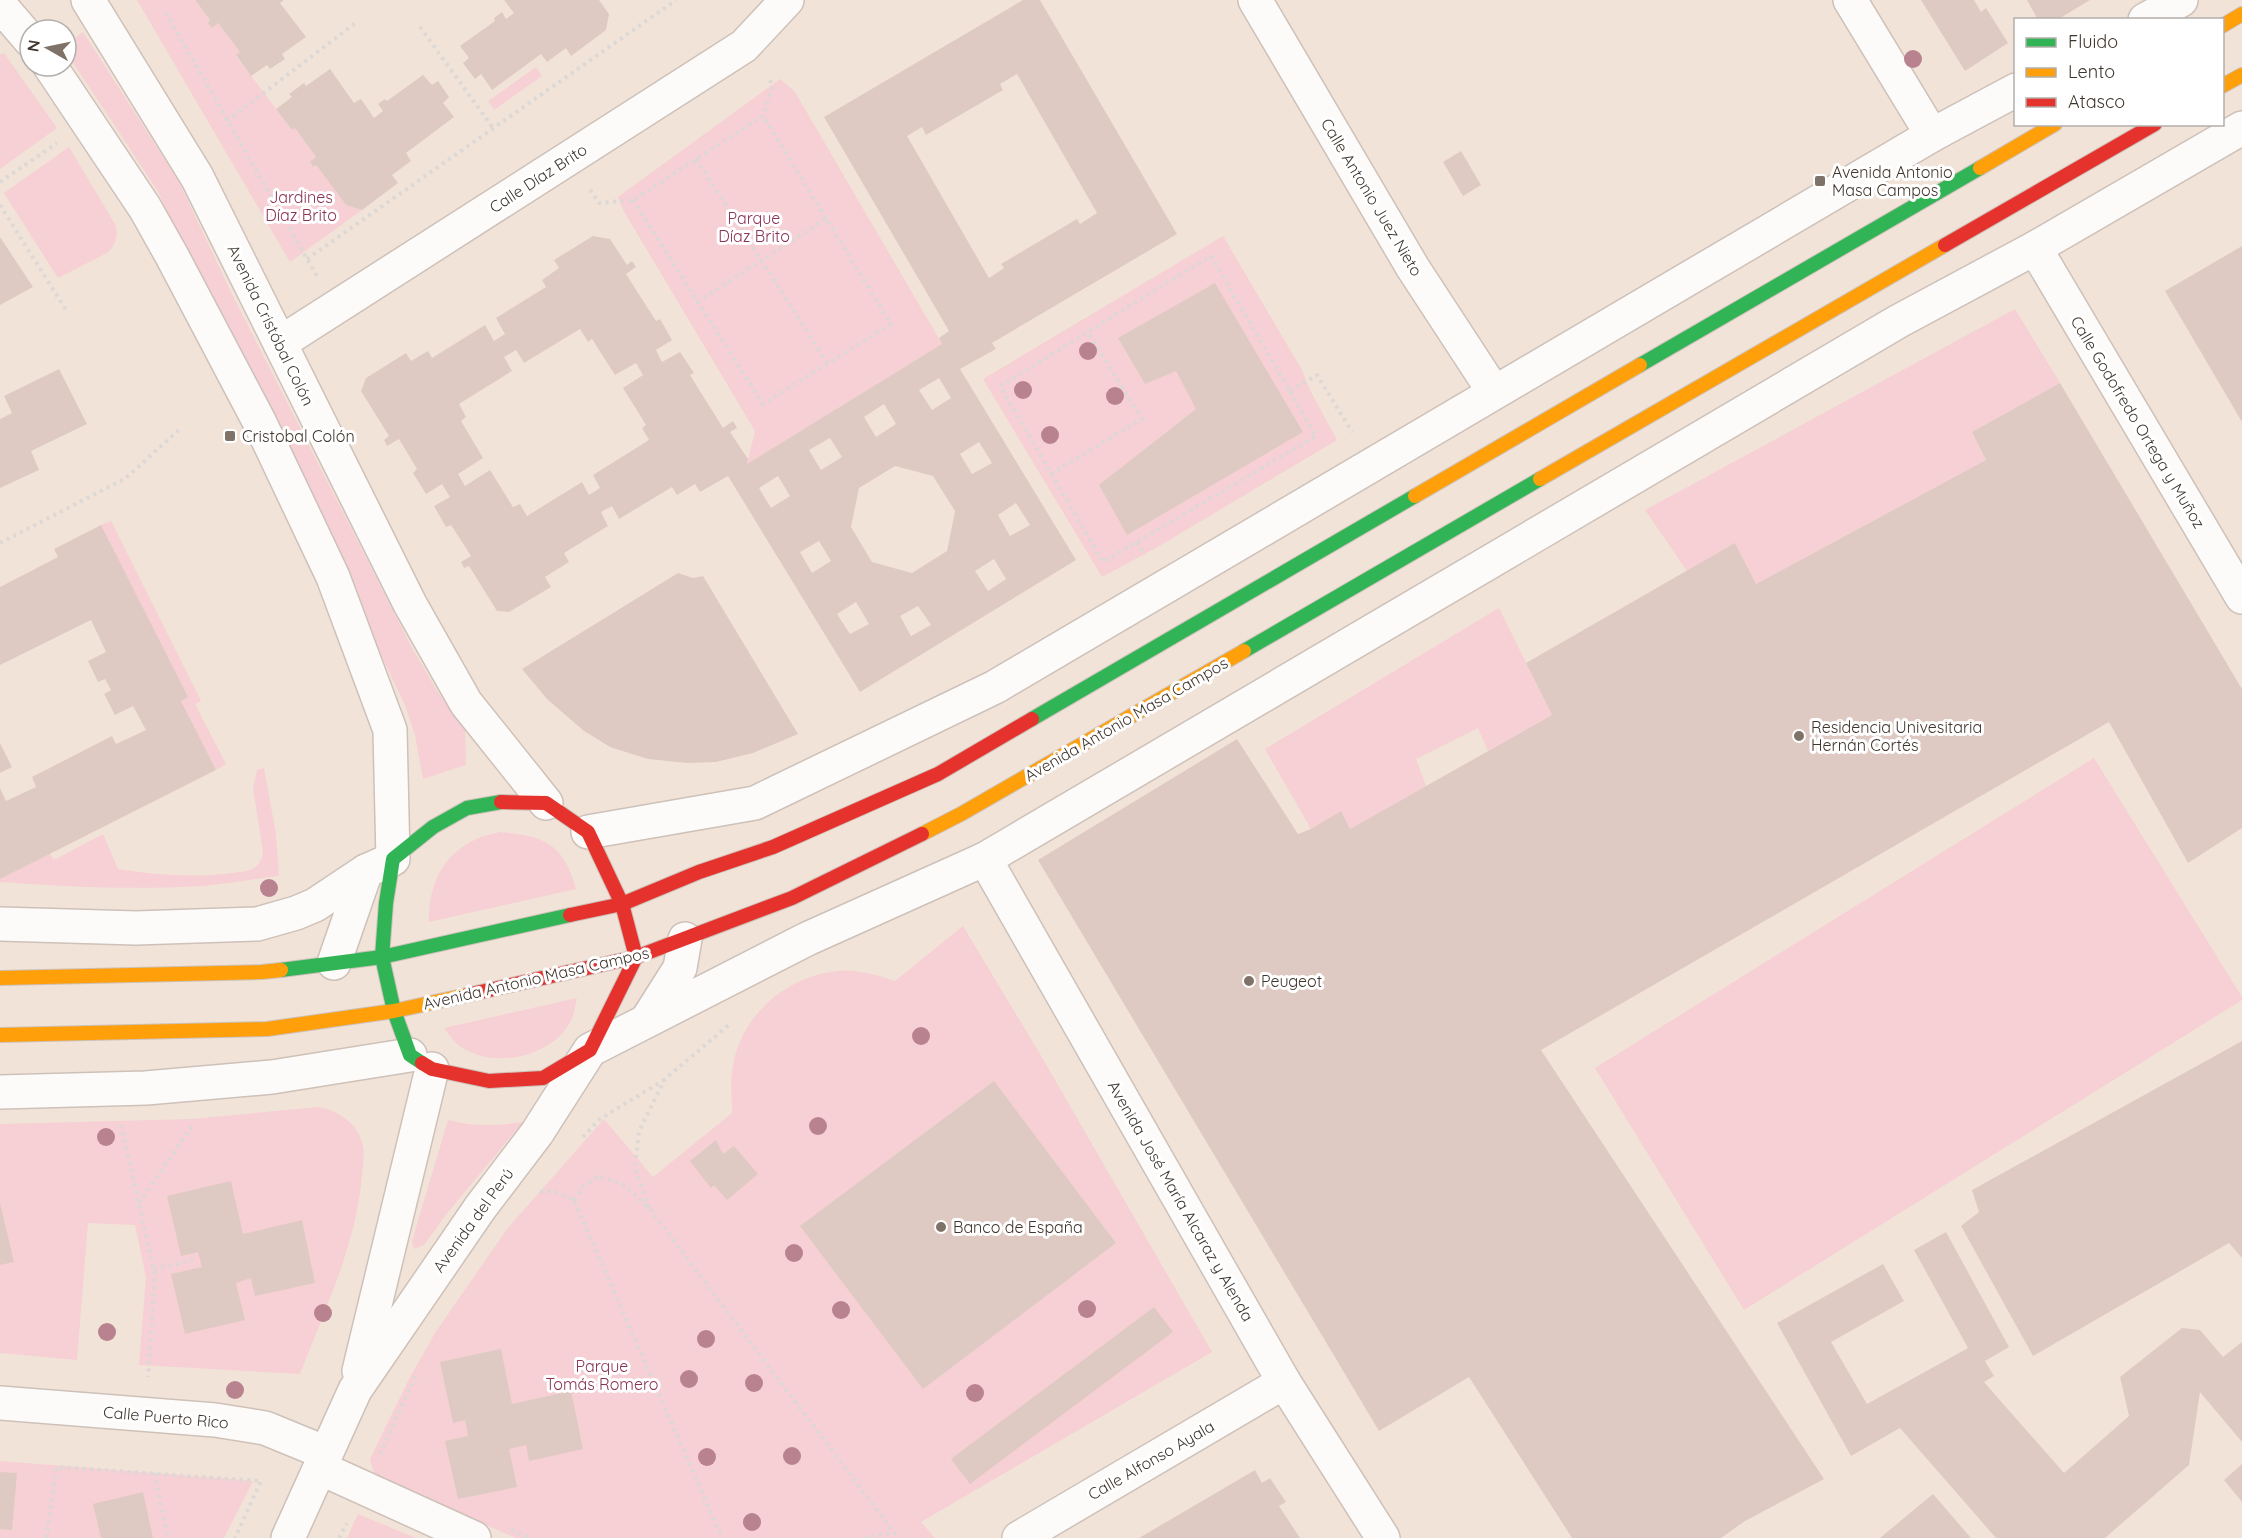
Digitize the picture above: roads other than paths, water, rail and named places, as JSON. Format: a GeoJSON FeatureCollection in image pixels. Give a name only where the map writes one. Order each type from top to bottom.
{"type":"FeatureCollection","features":[{"type":"Feature","properties":{"kind":"highway"},"geometry":{"type":"LineString","coordinates":[[2224,25],[2242,14]]}},
{"type":"Feature","properties":{"kind":"highway"},"geometry":{"type":"LineString","coordinates":[[2224,85],[2242,75]]}},
{"type":"Feature","properties":{"kind":"highway"},"geometry":{"type":"LineString","coordinates":[[0,978],[262,972],[382,957],[622,904],[699,873],[773,847],[938,774],[2052,126]]}},
{"type":"Feature","properties":{"kind":"highway","name":"Avenida Antonio Masa Campos"},"geometry":{"type":"LineString","coordinates":[[0,1035],[267,1029],[394,1011],[636,957],[792,898],[961,814],[2152,126]]}},
{"type":"Feature","properties":{"kind":"highway"},"geometry":{"type":"LineString","coordinates":[[501,802],[546,803],[588,832],[622,904],[636,957],[590,1050],[543,1078],[489,1082],[421,1062],[394,1011],[382,957],[386,903],[380,865],[433,826],[466,808],[501,802]]}},
{"type":"Feature","properties":{"kind":"street","name":"Avenida Cristóbal Colón"},"geometry":{"type":"LineString","coordinates":[[88,0],[197,177],[410,604],[466,703],[546,803]]}},
{"type":"Feature","properties":{"kind":"street","name":"Calle Díaz Brito"},"geometry":{"type":"LineString","coordinates":[[280,343],[744,45],[787,0]]}},
{"type":"Feature","properties":{"kind":"street","name":"Calle Antonio Juez Nieto"},"geometry":{"type":"LineString","coordinates":[[1256,0],[1413,268],[1494,392]]}},
{"type":"Feature","properties":{"kind":"street"},"geometry":{"type":"LineString","coordinates":[[1850,0],[1932,135]]}},
{"type":"Feature","properties":{"kind":"street"},"geometry":{"type":"LineString","coordinates":[[2149,18],[2181,0]]}},
{"type":"Feature","properties":{"kind":"street"},"geometry":{"type":"LineString","coordinates":[[0,4],[18,26]]}},
{"type":"Feature","properties":{"kind":"street"},"geometry":{"type":"LineString","coordinates":[[58,78],[145,208],[260,423],[333,577],[390,730],[380,865],[334,963]]}},
{"type":"Feature","properties":{"kind":"street"},"geometry":{"type":"LineString","coordinates":[[588,832],[755,803],[995,687],[1932,135],[2014,91]]}},
{"type":"Feature","properties":{"kind":"street"},"geometry":{"type":"LineString","coordinates":[[590,1050],[807,939],[985,859],[1899,321],[2035,248],[2242,128]]}},
{"type":"Feature","properties":{"kind":"street","name":"Calle Godofredo Ortega y Muñoz"},"geometry":{"type":"LineString","coordinates":[[2035,248],[2242,597]]}},
{"type":"Feature","properties":{"kind":"street","name":"Avenida José María Alcaraz y Alenda"},"geometry":{"type":"LineString","coordinates":[[985,859],[1284,1382],[1383,1538]]}},
{"type":"Feature","properties":{"kind":"street"},"geometry":{"type":"LineString","coordinates":[[0,924],[135,928],[257,924],[315,905],[380,865]]}},
{"type":"Feature","properties":{"kind":"street"},"geometry":{"type":"LineString","coordinates":[[647,1020],[680,968],[685,939]]}},
{"type":"Feature","properties":{"kind":"street","name":"Avenida del Perú"},"geometry":{"type":"LineString","coordinates":[[288,1538],[355,1390],[480,1208],[537,1133],[590,1050]]}},
{"type":"Feature","properties":{"kind":"street"},"geometry":{"type":"LineString","coordinates":[[0,1092],[146,1088],[421,1062]]}},
{"type":"Feature","properties":{"kind":"street","name":"Avenida del Perú"},"geometry":{"type":"LineString","coordinates":[[355,1390],[421,1062]]}},
{"type":"Feature","properties":{"kind":"street","name":"Calle Alfonso Ayala"},"geometry":{"type":"LineString","coordinates":[[1019,1538],[1284,1382]]}},
{"type":"Feature","properties":{"kind":"street","name":"Calle Puerto Rico"},"geometry":{"type":"LineString","coordinates":[[0,1403],[215,1420],[266,1428],[323,1461],[364,1489],[474,1538]]}},
{"type":"Feature","properties":{"kind":"place","name":"Avenida Antonio Masa Campos"},"geometry":{"type":"Point","coordinates":[1820,181]}},
{"type":"Feature","properties":{"kind":"place","name":"Cristobal Colón"},"geometry":{"type":"Point","coordinates":[230,436]}},
{"type":"Feature","properties":{"kind":"place","name":"Residencia Univesitaria Hernán Cortés"},"geometry":{"type":"Point","coordinates":[1799,736]}},
{"type":"Feature","properties":{"kind":"place","name":"Peugeot"},"geometry":{"type":"Point","coordinates":[1249,981]}},
{"type":"Feature","properties":{"kind":"place","name":"Banco de España"},"geometry":{"type":"Point","coordinates":[941,1227]}},
{"type":"Feature","properties":{"kind":"park label","name":"Jardines Díaz Brito"},"geometry":{"type":"Point","coordinates":[301,206]}},
{"type":"Feature","properties":{"kind":"park label","name":"Parque Díaz Brito"},"geometry":{"type":"Point","coordinates":[754,227]}},
{"type":"Feature","properties":{"kind":"park label","name":"Parque Tomás Romero"},"geometry":{"type":"Point","coordinates":[602,1375]}}]}
